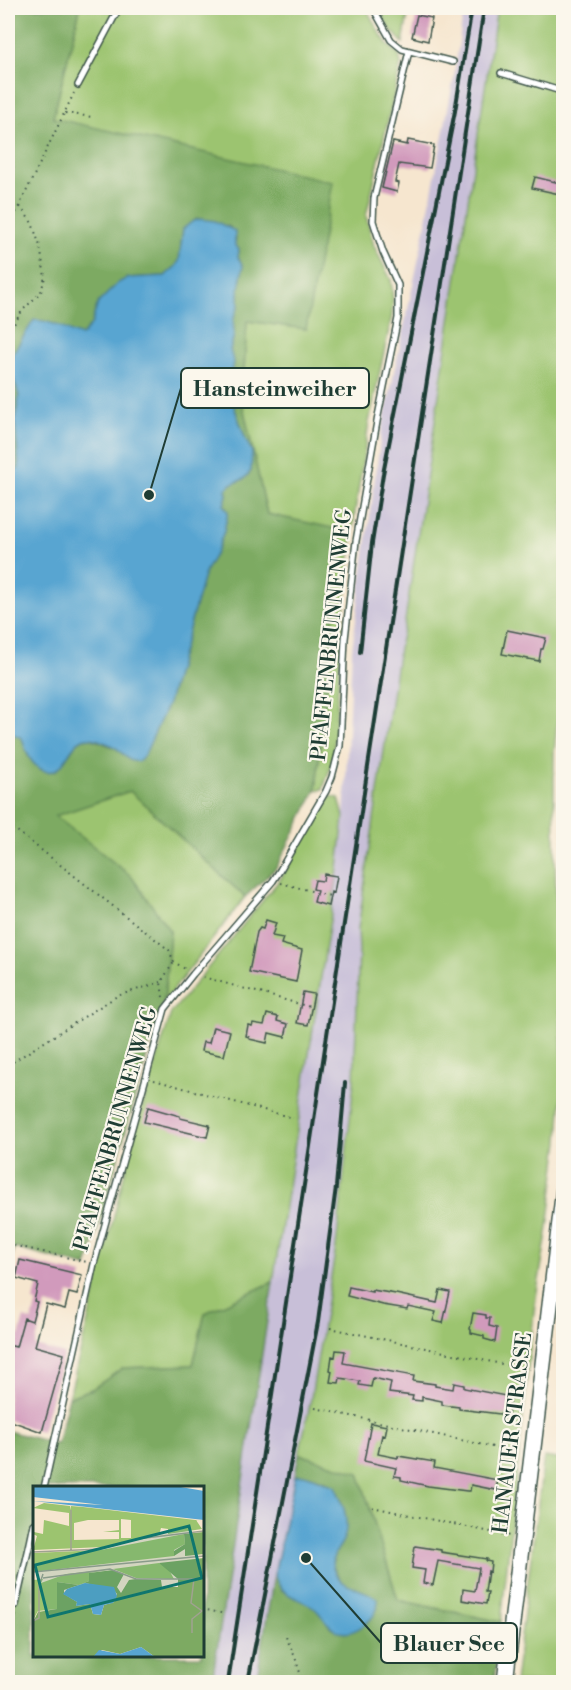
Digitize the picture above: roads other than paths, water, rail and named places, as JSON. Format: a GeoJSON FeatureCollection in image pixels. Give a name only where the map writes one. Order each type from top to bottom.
{"type":"FeatureCollection","features":[{"type":"Feature","properties":{"kind":"main road","name":"HANAUER STRASSE"},"geometry":{"type":"LineString","coordinates":[[505,1683],[564,1188]]}},
{"type":"Feature","properties":{"kind":"lane"},"geometry":{"type":"LineString","coordinates":[[78,85],[119,8]]}},
{"type":"Feature","properties":{"kind":"lane"},"geometry":{"type":"LineString","coordinates":[[373,8],[391,40],[402,49],[453,62]]}},
{"type":"Feature","properties":{"kind":"lane","name":"PFAFFENBRUNNENWEG"},"geometry":{"type":"LineString","coordinates":[[44,1486],[94,1264],[165,1009],[273,881],[326,791],[340,746],[345,639],[356,541],[398,318],[398,285],[382,252],[373,221],[374,198],[409,51]]}},
{"type":"Feature","properties":{"kind":"lane"},"geometry":{"type":"LineString","coordinates":[[501,73],[564,92]]}},
{"type":"Feature","properties":{"kind":"lane"},"geometry":{"type":"LineString","coordinates":[[8,1601],[16,1605],[33,1529]]}},
{"type":"Feature","properties":{"kind":"water"},"geometry":{"type":"Polygon","coordinates":[[[201,219],[215,221],[235,231],[235,244],[243,266],[239,305],[233,320],[234,335],[230,350],[233,361],[232,401],[252,452],[251,471],[244,479],[231,484],[226,489],[224,505],[228,512],[224,531],[217,551],[205,572],[168,703],[145,754],[139,761],[132,761],[107,743],[90,738],[83,739],[77,743],[58,768],[45,771],[32,762],[22,738],[8,732],[8,477],[19,468],[15,423],[19,396],[10,367],[13,353],[34,320],[52,323],[81,336],[91,325],[98,303],[118,283],[127,278],[165,276],[176,266],[179,261],[183,229],[193,221],[201,219]]]}},
{"type":"Feature","properties":{"kind":"water"},"geometry":{"type":"Polygon","coordinates":[[[308,1475],[335,1486],[346,1522],[343,1541],[334,1554],[332,1564],[334,1570],[346,1584],[378,1600],[375,1614],[362,1627],[351,1632],[340,1632],[332,1627],[313,1607],[284,1591],[274,1575],[295,1476],[308,1475]]]}},
{"type":"Feature","properties":{"kind":"railway"},"geometry":{"type":"LineString","coordinates":[[360,652],[372,543],[383,474],[455,111],[472,8]]}},
{"type":"Feature","properties":{"kind":"railway"},"geometry":{"type":"LineString","coordinates":[[228,1682],[484,8]]}},
{"type":"Feature","properties":{"kind":"railway"},"geometry":{"type":"LineString","coordinates":[[248,1682],[318,1322],[336,1187],[345,1083]]}},
{"type":"Feature","properties":{"kind":"place","name":"Hansteinweiher"},"geometry":{"type":"Point","coordinates":[149,495]}},
{"type":"Feature","properties":{"kind":"place","name":"Blauer See"},"geometry":{"type":"Point","coordinates":[306,1558]}}]}
